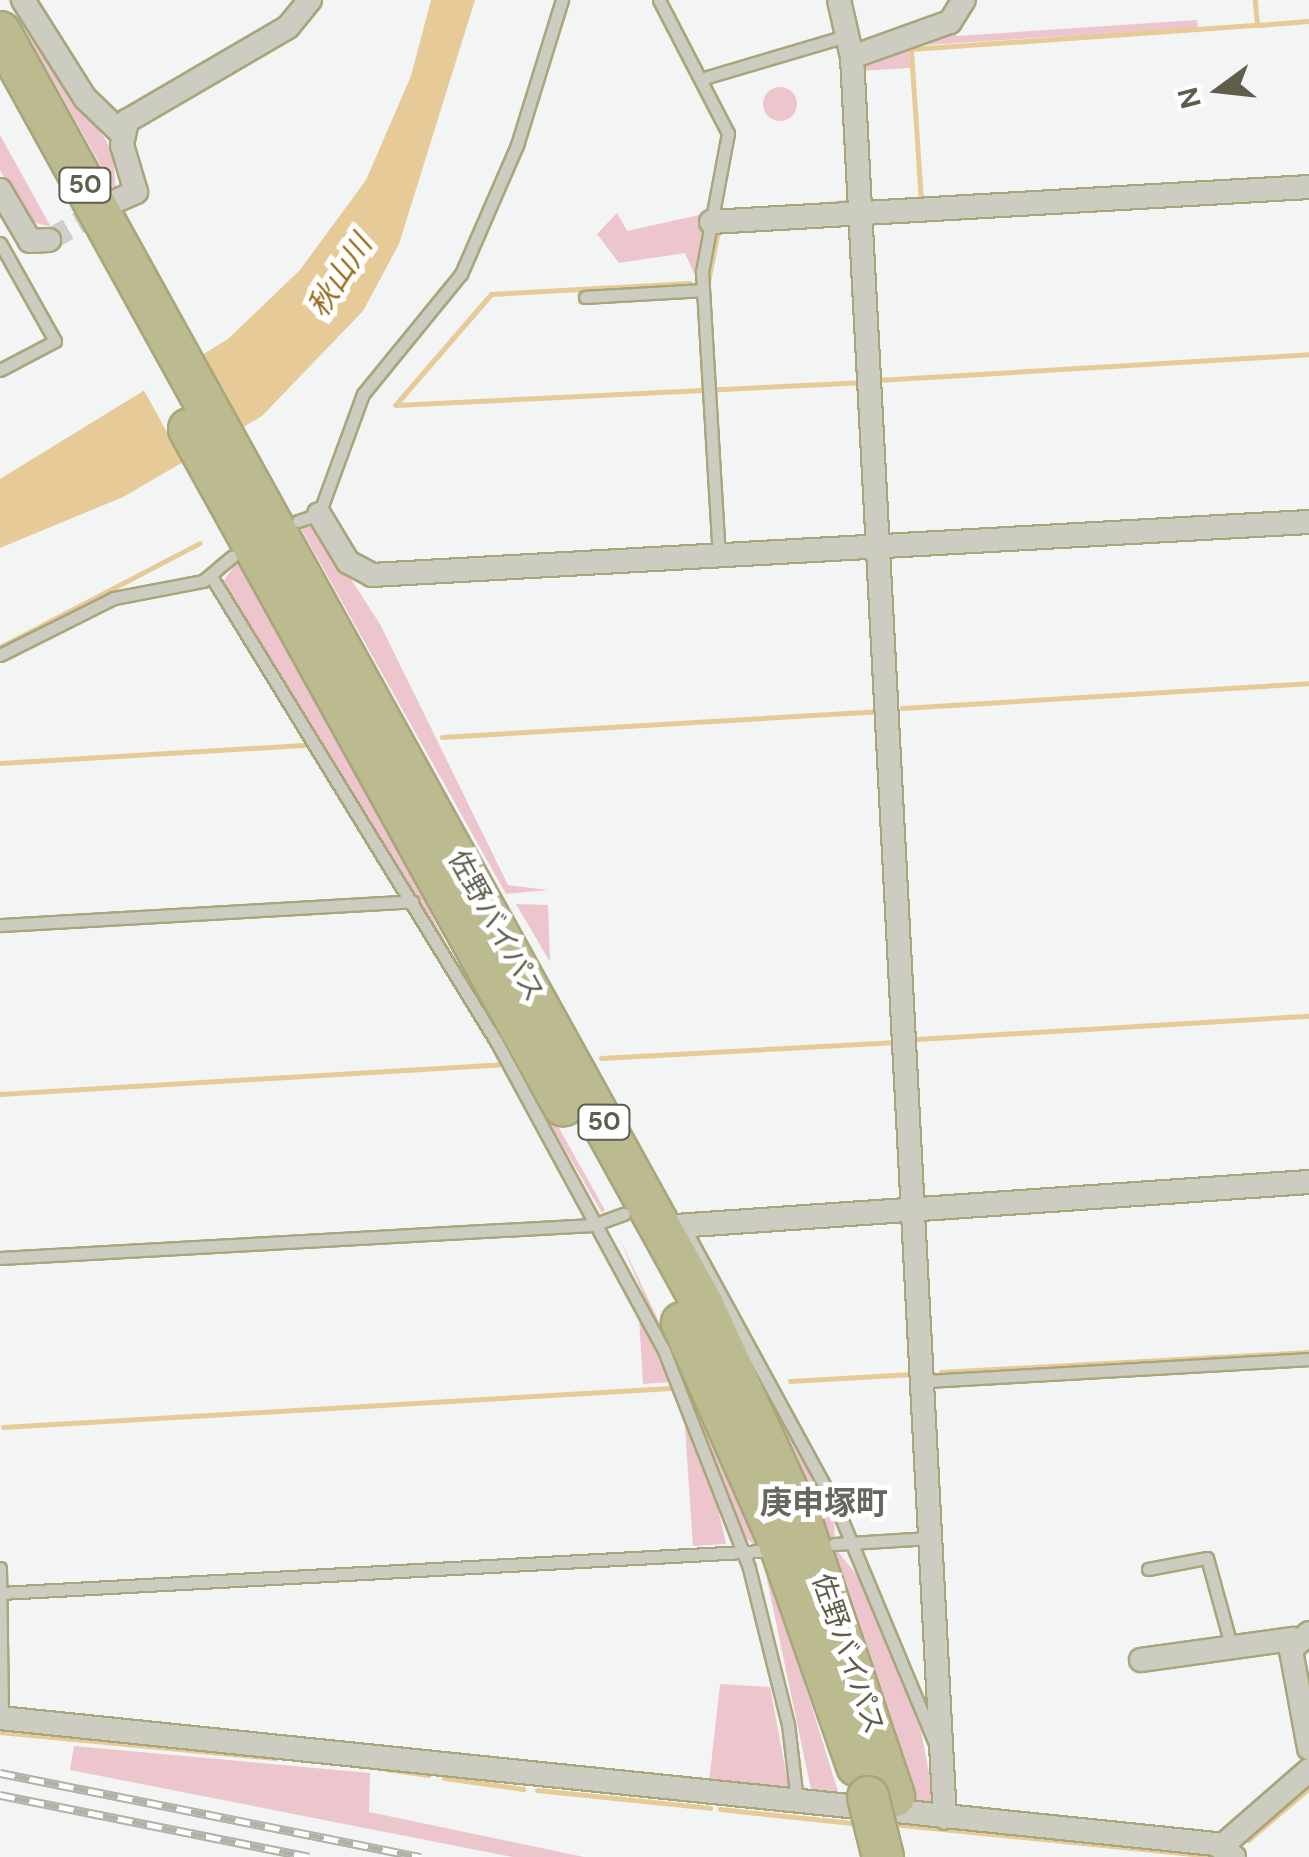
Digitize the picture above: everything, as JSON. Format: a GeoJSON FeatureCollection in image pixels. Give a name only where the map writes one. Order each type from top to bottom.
{"type":"FeatureCollection","features":[{"type":"Feature","properties":{"kind":"highway","name":"佐野バイパス"},"geometry":{"type":"LineString","coordinates":[[0,32],[158,345]]}},
{"type":"Feature","properties":{"kind":"highway","name":"佐野バイパス"},"geometry":{"type":"LineString","coordinates":[[0,90],[158,345],[671,1225],[801,1520],[884,1857]]}},
{"type":"Feature","properties":{"kind":"highway","name":"佐野バイパス"},"geometry":{"type":"LineString","coordinates":[[236,484],[612,1219],[734,1438],[871,1797],[909,1857]]}},
{"type":"Feature","properties":{"kind":"highway"},"geometry":{"type":"LineString","coordinates":[[866,1857],[871,1797]]}},
{"type":"Feature","properties":{"kind":"street"},"geometry":{"type":"LineString","coordinates":[[23,0],[84,98],[120,132],[136,192],[118,200]]}},
{"type":"Feature","properties":{"kind":"street"},"geometry":{"type":"LineString","coordinates":[[120,132],[288,27],[310,0]]}},
{"type":"Feature","properties":{"kind":"street"},"geometry":{"type":"LineString","coordinates":[[839,0],[851,46],[928,1381],[945,1818]]}},
{"type":"Feature","properties":{"kind":"street"},"geometry":{"type":"LineString","coordinates":[[851,46],[950,22],[964,0]]}},
{"type":"Feature","properties":{"kind":"street"},"geometry":{"type":"LineString","coordinates":[[711,222],[1309,187]]}},
{"type":"Feature","properties":{"kind":"street"},"geometry":{"type":"LineString","coordinates":[[1,195],[30,242],[49,240]]}},
{"type":"Feature","properties":{"kind":"street"},"geometry":{"type":"LineString","coordinates":[[308,518],[348,562],[372,575],[1309,522]]}},
{"type":"Feature","properties":{"kind":"street"},"geometry":{"type":"LineString","coordinates":[[671,1225],[1309,1182]]}},
{"type":"Feature","properties":{"kind":"street"},"geometry":{"type":"LineString","coordinates":[[1141,1660],[1301,1636],[1309,1748]]}},
{"type":"Feature","properties":{"kind":"street"},"geometry":{"type":"LineString","coordinates":[[1,1718],[330,1746],[1228,1852],[1309,1770]]}},
{"type":"Feature","properties":{"kind":"lane"},"geometry":{"type":"LineString","coordinates":[[308,518],[363,394],[451,288],[491,212],[562,0]]}},
{"type":"Feature","properties":{"kind":"lane"},"geometry":{"type":"LineString","coordinates":[[659,0],[704,78],[728,133],[703,290],[720,556]]}},
{"type":"Feature","properties":{"kind":"lane"},"geometry":{"type":"LineString","coordinates":[[704,78],[851,46]]}},
{"type":"Feature","properties":{"kind":"lane"},"geometry":{"type":"LineString","coordinates":[[0,243],[55,341],[0,370]]}},
{"type":"Feature","properties":{"kind":"lane"},"geometry":{"type":"LineString","coordinates":[[585,297],[703,290]]}},
{"type":"Feature","properties":{"kind":"lane"},"geometry":{"type":"LineString","coordinates":[[0,654],[114,598],[212,576],[232,557]]}},
{"type":"Feature","properties":{"kind":"lane"},"geometry":{"type":"LineString","coordinates":[[212,576],[612,1219],[690,1405],[743,1550],[788,1724],[797,1802]]}},
{"type":"Feature","properties":{"kind":"lane"},"geometry":{"type":"LineString","coordinates":[[0,925],[412,900]]}},
{"type":"Feature","properties":{"kind":"lane"},"geometry":{"type":"LineString","coordinates":[[0,1258],[612,1219]]}},
{"type":"Feature","properties":{"kind":"lane"},"geometry":{"type":"LineString","coordinates":[[671,1225],[756,1349],[850,1542],[942,1755]]}},
{"type":"Feature","properties":{"kind":"lane"},"geometry":{"type":"LineString","coordinates":[[928,1381],[1309,1358]]}},
{"type":"Feature","properties":{"kind":"lane"},"geometry":{"type":"LineString","coordinates":[[834,1544],[936,1538]]}},
{"type":"Feature","properties":{"kind":"lane"},"geometry":{"type":"LineString","coordinates":[[1,1593],[761,1550]]}},
{"type":"Feature","properties":{"kind":"lane"},"geometry":{"type":"LineString","coordinates":[[1148,1569],[1207,1558],[1231,1645]]}},
{"type":"Feature","properties":{"kind":"lane"},"geometry":{"type":"LineString","coordinates":[[0,1568],[1,1718]]}},
{"type":"Feature","properties":{"kind":"shaded area"},"geometry":{"type":"Polygon","coordinates":[[[8,0],[19,0],[113,152],[116,193],[8,0]]]}},
{"type":"Feature","properties":{"kind":"shaded area"},"geometry":{"type":"Polygon","coordinates":[[[1197,20],[1198,28],[909,46],[910,68],[858,71],[859,62],[954,29],[957,36],[1197,20]]]}},
{"type":"Feature","properties":{"kind":"shaded area"},"geometry":{"type":"Polygon","coordinates":[[[844,56],[851,205],[719,213],[846,200],[844,56]]]}},
{"type":"Feature","properties":{"kind":"shaded area"},"geometry":{"type":"Polygon","coordinates":[[[780,87],[792,92],[797,104],[792,116],[780,121],[768,116],[763,104],[768,92],[780,87]]]}},
{"type":"Feature","properties":{"kind":"shaded area"},"geometry":{"type":"Polygon","coordinates":[[[0,135],[51,227],[28,221],[0,170],[0,135]]]}},
{"type":"Feature","properties":{"kind":"shaded area"},"geometry":{"type":"Polygon","coordinates":[[[617,213],[627,231],[708,213],[697,280],[685,253],[619,263],[597,234],[617,213]]]}},
{"type":"Feature","properties":{"kind":"shaded area"},"geometry":{"type":"Polygon","coordinates":[[[316,525],[380,624],[508,885],[548,890],[506,894],[300,527],[316,525]]]}},
{"type":"Feature","properties":{"kind":"shaded area"},"geometry":{"type":"Polygon","coordinates":[[[238,561],[391,836],[466,982],[222,583],[238,561]]]}},
{"type":"Feature","properties":{"kind":"shaded area"},"geometry":{"type":"Polygon","coordinates":[[[516,904],[548,905],[550,962],[516,904]]]}},
{"type":"Feature","properties":{"kind":"shaded area"},"geometry":{"type":"Polygon","coordinates":[[[454,941],[605,1210],[602,1213],[496,1031],[454,941]]]}},
{"type":"Feature","properties":{"kind":"shaded area"},"geometry":{"type":"Polygon","coordinates":[[[619,1237],[758,1533],[840,1798],[908,1799],[742,1345],[833,1511],[836,1549],[864,1584],[921,1731],[935,1804],[813,1799],[761,1551],[745,1537],[619,1237]]]}},
{"type":"Feature","properties":{"kind":"shaded area"},"geometry":{"type":"Polygon","coordinates":[[[639,1317],[670,1382],[643,1384],[639,1317]]]}},
{"type":"Feature","properties":{"kind":"shaded area"},"geometry":{"type":"Polygon","coordinates":[[[684,1412],[712,1482],[726,1544],[693,1546],[684,1412]]]}},
{"type":"Feature","properties":{"kind":"shaded area"},"geometry":{"type":"Polygon","coordinates":[[[720,1684],[770,1687],[789,1789],[709,1783],[720,1684]]]}},
{"type":"Feature","properties":{"kind":"shaded area"},"geometry":{"type":"Polygon","coordinates":[[[74,1746],[370,1773],[369,1812],[584,1857],[513,1857],[70,1770],[74,1746]]]}},
{"type":"Feature","properties":{"kind":"water","name":"秋山川"},"geometry":{"type":"Polygon","coordinates":[[[431,0],[475,0],[399,244],[363,311],[262,416],[123,497],[0,548],[0,479],[228,339],[300,270],[366,180],[411,76],[431,0]]]}},
{"type":"Feature","properties":{"kind":"pier"},"geometry":{"type":"Polygon","coordinates":[[[201,351],[246,431],[185,465],[141,384],[201,351]]]}},
{"type":"Feature","properties":{"kind":"waterway"},"geometry":{"type":"LineString","coordinates":[[921,201],[911,49],[1257,25],[1255,0]]}},
{"type":"Feature","properties":{"kind":"waterway"},"geometry":{"type":"LineString","coordinates":[[1257,25],[1309,21]]}},
{"type":"Feature","properties":{"kind":"waterway"},"geometry":{"type":"LineString","coordinates":[[708,281],[718,231]]}},
{"type":"Feature","properties":{"kind":"waterway"},"geometry":{"type":"LineString","coordinates":[[397,403],[491,294],[690,283]]}},
{"type":"Feature","properties":{"kind":"waterway"},"geometry":{"type":"LineString","coordinates":[[877,380],[1309,354]]}},
{"type":"Feature","properties":{"kind":"waterway"},"geometry":{"type":"LineString","coordinates":[[395,405],[861,382]]}},
{"type":"Feature","properties":{"kind":"waterway"},"geometry":{"type":"LineString","coordinates":[[0,647],[200,543]]}},
{"type":"Feature","properties":{"kind":"waterway"},"geometry":{"type":"LineString","coordinates":[[902,708],[1309,683]]}},
{"type":"Feature","properties":{"kind":"waterway"},"geometry":{"type":"LineString","coordinates":[[442,737],[877,711]]}},
{"type":"Feature","properties":{"kind":"waterway"},"geometry":{"type":"LineString","coordinates":[[0,763],[307,745]]}},
{"type":"Feature","properties":{"kind":"waterway"},"geometry":{"type":"LineString","coordinates":[[917,1039],[1309,1016]]}},
{"type":"Feature","properties":{"kind":"waterway"},"geometry":{"type":"LineString","coordinates":[[601,1058],[897,1042]]}},
{"type":"Feature","properties":{"kind":"waterway"},"geometry":{"type":"LineString","coordinates":[[0,1094],[498,1064]]}},
{"type":"Feature","properties":{"kind":"waterway"},"geometry":{"type":"LineString","coordinates":[[941,1372],[1309,1352]]}},
{"type":"Feature","properties":{"kind":"waterway"},"geometry":{"type":"LineString","coordinates":[[790,1381],[913,1374]]}},
{"type":"Feature","properties":{"kind":"waterway"},"geometry":{"type":"LineString","coordinates":[[3,1427],[671,1388]]}},
{"type":"Feature","properties":{"kind":"waterway"},"geometry":{"type":"LineString","coordinates":[[0,1732],[276,1758]]}},
{"type":"Feature","properties":{"kind":"waterway"},"geometry":{"type":"LineString","coordinates":[[386,1769],[429,1775]]}},
{"type":"Feature","properties":{"kind":"waterway"},"geometry":{"type":"LineString","coordinates":[[444,1778],[523,1789]]}},
{"type":"Feature","properties":{"kind":"waterway"},"geometry":{"type":"LineString","coordinates":[[1248,1840],[1309,1788]]}},
{"type":"Feature","properties":{"kind":"waterway"},"geometry":{"type":"LineString","coordinates":[[537,1790],[710,1808]]}},
{"type":"Feature","properties":{"kind":"waterway"},"geometry":{"type":"LineString","coordinates":[[720,1809],[861,1824]]}},
{"type":"Feature","properties":{"kind":"waterway"},"geometry":{"type":"LineString","coordinates":[[892,1824],[1213,1856]]}},
{"type":"Feature","properties":{"kind":"tunnel"},"geometry":{"type":"LineString","coordinates":[[49,240],[107,207]]}},
{"type":"Feature","properties":{"kind":"railway"},"geometry":{"type":"LineString","coordinates":[[0,1773],[421,1857]]}},
{"type":"Feature","properties":{"kind":"railway"},"geometry":{"type":"LineString","coordinates":[[0,1795],[309,1857]]}},
{"type":"Feature","properties":{"kind":"district","name":"庚申塚町"},"geometry":{"type":"Point","coordinates":[824,1503]}}]}
